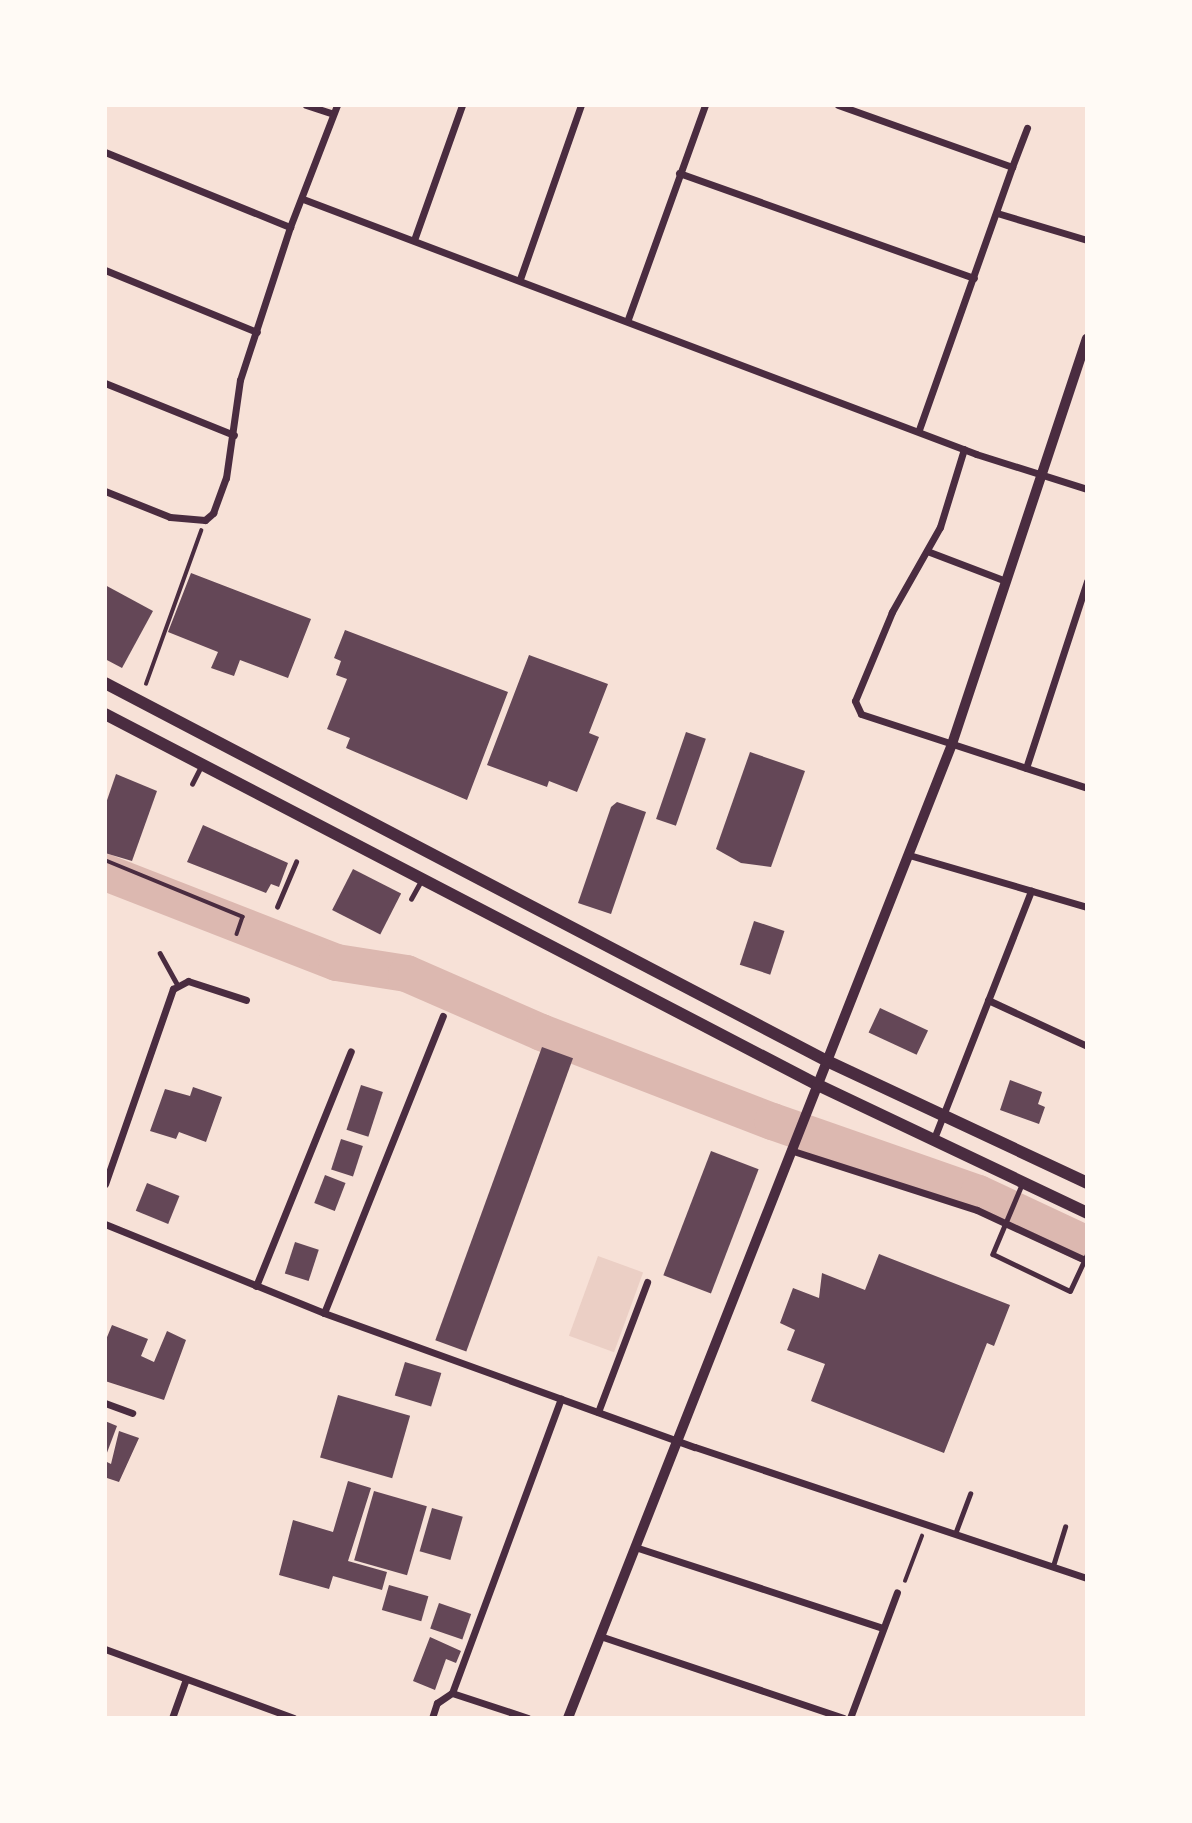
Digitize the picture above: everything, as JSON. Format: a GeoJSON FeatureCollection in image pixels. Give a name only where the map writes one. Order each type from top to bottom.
{"type":"FeatureCollection","features":[{"type":"Feature","properties":{"kind":"main road"},"geometry":{"type":"LineString","coordinates":[[105,683],[827,1061],[1087,1183]]}},
{"type":"Feature","properties":{"kind":"main road"},"geometry":{"type":"LineString","coordinates":[[105,714],[421,881],[818,1085],[1087,1213]]}},
{"type":"Feature","properties":{"kind":"street"},"geometry":{"type":"LineString","coordinates":[[306,105],[333,114]]}},
{"type":"Feature","properties":{"kind":"street"},"geometry":{"type":"LineString","coordinates":[[105,491],[170,517],[205,520],[213,513],[226,478],[240,380],[290,227],[337,105]]}},
{"type":"Feature","properties":{"kind":"street"},"geometry":{"type":"LineString","coordinates":[[414,240],[462,105]]}},
{"type":"Feature","properties":{"kind":"street"},"geometry":{"type":"LineString","coordinates":[[520,279],[582,105]]}},
{"type":"Feature","properties":{"kind":"street"},"geometry":{"type":"LineString","coordinates":[[628,319],[705,105]]}},
{"type":"Feature","properties":{"kind":"street"},"geometry":{"type":"LineString","coordinates":[[838,105],[1012,167]]}},
{"type":"Feature","properties":{"kind":"street"},"geometry":{"type":"LineString","coordinates":[[919,430],[1027,128]]}},
{"type":"Feature","properties":{"kind":"street"},"geometry":{"type":"LineString","coordinates":[[105,152],[290,227]]}},
{"type":"Feature","properties":{"kind":"street"},"geometry":{"type":"LineString","coordinates":[[680,173],[974,278]]}},
{"type":"Feature","properties":{"kind":"street"},"geometry":{"type":"LineString","coordinates":[[303,199],[628,319],[964,449],[1087,489]]}},
{"type":"Feature","properties":{"kind":"street"},"geometry":{"type":"LineString","coordinates":[[997,213],[1087,240]]}},
{"type":"Feature","properties":{"kind":"street"},"geometry":{"type":"LineString","coordinates":[[105,270],[257,332]]}},
{"type":"Feature","properties":{"kind":"street"},"geometry":{"type":"LineString","coordinates":[[568,1718],[952,744],[1087,339]]}},
{"type":"Feature","properties":{"kind":"street"},"geometry":{"type":"LineString","coordinates":[[105,383],[234,435]]}},
{"type":"Feature","properties":{"kind":"street"},"geometry":{"type":"LineString","coordinates":[[964,449],[947,510],[892,612],[855,701],[861,713],[1087,788]]}},
{"type":"Feature","properties":{"kind":"street"},"geometry":{"type":"LineString","coordinates":[[927,551],[1006,581]]}},
{"type":"Feature","properties":{"kind":"street"},"geometry":{"type":"LineString","coordinates":[[1026,768],[1087,581]]}},
{"type":"Feature","properties":{"kind":"street"},"geometry":{"type":"LineString","coordinates":[[909,855],[1087,907]]}},
{"type":"Feature","properties":{"kind":"street"},"geometry":{"type":"LineString","coordinates":[[933,1142],[1031,891]]}},
{"type":"Feature","properties":{"kind":"street"},"geometry":{"type":"LineString","coordinates":[[105,1184],[116,1164],[173,989],[188,981],[246,1000]]}},
{"type":"Feature","properties":{"kind":"street"},"geometry":{"type":"LineString","coordinates":[[988,1000],[1087,1046]]}},
{"type":"Feature","properties":{"kind":"street"},"geometry":{"type":"LineString","coordinates":[[324,1313],[443,1016]]}},
{"type":"Feature","properties":{"kind":"street"},"geometry":{"type":"LineString","coordinates":[[256,1286],[351,1051]]}},
{"type":"Feature","properties":{"kind":"street"},"geometry":{"type":"LineString","coordinates":[[793,1144],[1006,1217],[1086,1259]]}},
{"type":"Feature","properties":{"kind":"street"},"geometry":{"type":"LineString","coordinates":[[105,1224],[324,1313],[561,1399],[1087,1578]]}},
{"type":"Feature","properties":{"kind":"street"},"geometry":{"type":"LineString","coordinates":[[598,1412],[647,1282]]}},
{"type":"Feature","properties":{"kind":"street"},"geometry":{"type":"LineString","coordinates":[[432,1718],[437,1703],[452,1693],[561,1399]]}},
{"type":"Feature","properties":{"kind":"street"},"geometry":{"type":"LineString","coordinates":[[105,1403],[132,1413]]}},
{"type":"Feature","properties":{"kind":"street"},"geometry":{"type":"LineString","coordinates":[[635,1546],[883,1628]]}},
{"type":"Feature","properties":{"kind":"street"},"geometry":{"type":"LineString","coordinates":[[850,1718],[897,1591]]}},
{"type":"Feature","properties":{"kind":"street"},"geometry":{"type":"LineString","coordinates":[[600,1636],[844,1718]]}},
{"type":"Feature","properties":{"kind":"street"},"geometry":{"type":"LineString","coordinates":[[105,1649],[294,1718]]}},
{"type":"Feature","properties":{"kind":"street"},"geometry":{"type":"LineString","coordinates":[[172,1718],[186,1679]]}},
{"type":"Feature","properties":{"kind":"street"},"geometry":{"type":"LineString","coordinates":[[452,1693],[528,1718]]}},
{"type":"Feature","properties":{"kind":"lane"},"geometry":{"type":"LineString","coordinates":[[192,785],[202,765]]}},
{"type":"Feature","properties":{"kind":"lane"},"geometry":{"type":"LineString","coordinates":[[277,907],[296,862]]}},
{"type":"Feature","properties":{"kind":"lane"},"geometry":{"type":"LineString","coordinates":[[411,899],[421,881]]}},
{"type":"Feature","properties":{"kind":"lane"},"geometry":{"type":"LineString","coordinates":[[160,953],[178,986]]}},
{"type":"Feature","properties":{"kind":"lane"},"geometry":{"type":"LineString","coordinates":[[1023,1183],[1006,1217],[993,1254],[1046,1282],[1070,1291],[1086,1259]]}},
{"type":"Feature","properties":{"kind":"lane"},"geometry":{"type":"LineString","coordinates":[[205,1265],[208,1256]]}},
{"type":"Feature","properties":{"kind":"lane"},"geometry":{"type":"LineString","coordinates":[[956,1534],[970,1494]]}},
{"type":"Feature","properties":{"kind":"lane"},"geometry":{"type":"LineString","coordinates":[[1054,1566],[1065,1527]]}},
{"type":"Feature","properties":{"kind":"path"},"geometry":{"type":"LineString","coordinates":[[146,684],[202,528]]}},
{"type":"Feature","properties":{"kind":"path"},"geometry":{"type":"LineString","coordinates":[[105,859],[243,917],[237,934]]}},
{"type":"Feature","properties":{"kind":"path"},"geometry":{"type":"LineString","coordinates":[[897,1591],[926,1524]]}},
{"type":"Feature","properties":{"kind":"shaded area"},"geometry":{"type":"Polygon","coordinates":[[[598,1256],[643,1272],[614,1352],[569,1336],[598,1256]]]}},
{"type":"Feature","properties":{"kind":"building"},"geometry":{"type":"Polygon","coordinates":[[[191,573],[311,619],[288,678],[240,660],[234,676],[211,668],[218,652],[168,632],[191,573]]]}},
{"type":"Feature","properties":{"kind":"building"},"geometry":{"type":"Polygon","coordinates":[[[105,585],[153,611],[122,668],[105,659],[105,585]]]}},
{"type":"Feature","properties":{"kind":"building"},"geometry":{"type":"Polygon","coordinates":[[[345,630],[508,692],[467,800],[346,748],[350,738],[327,729],[347,679],[336,675],[341,661],[334,658],[345,630]]]}},
{"type":"Feature","properties":{"kind":"building"},"geometry":{"type":"Polygon","coordinates":[[[529,655],[608,684],[589,733],[599,737],[577,792],[549,781],[547,787],[487,765],[529,655]]]}},
{"type":"Feature","properties":{"kind":"building"},"geometry":{"type":"Polygon","coordinates":[[[686,732],[706,739],[676,826],[656,819],[686,732]]]}},
{"type":"Feature","properties":{"kind":"building"},"geometry":{"type":"Polygon","coordinates":[[[750,752],[805,771],[771,867],[741,863],[716,849],[750,752]]]}},
{"type":"Feature","properties":{"kind":"building"},"geometry":{"type":"Polygon","coordinates":[[[116,774],[157,791],[132,861],[105,853],[105,806],[116,774]]]}},
{"type":"Feature","properties":{"kind":"building"},"geometry":{"type":"Polygon","coordinates":[[[617,802],[646,812],[611,914],[578,903],[611,807],[617,802]]]}},
{"type":"Feature","properties":{"kind":"building"},"geometry":{"type":"Polygon","coordinates":[[[203,825],[288,863],[279,887],[271,884],[266,893],[187,862],[203,825]]]}},
{"type":"Feature","properties":{"kind":"building"},"geometry":{"type":"Polygon","coordinates":[[[353,869],[401,894],[380,935],[332,910],[353,869]]]}},
{"type":"Feature","properties":{"kind":"building"},"geometry":{"type":"Polygon","coordinates":[[[754,921],[784,931],[770,975],[740,965],[754,921]]]}},
{"type":"Feature","properties":{"kind":"building"},"geometry":{"type":"Polygon","coordinates":[[[880,1008],[928,1030],[917,1055],[869,1032],[880,1008]]]}},
{"type":"Feature","properties":{"kind":"building"},"geometry":{"type":"Polygon","coordinates":[[[542,1047],[573,1058],[466,1351],[435,1340],[542,1047]]]}},
{"type":"Feature","properties":{"kind":"building"},"geometry":{"type":"Polygon","coordinates":[[[1010,1080],[1042,1092],[1038,1104],[1045,1107],[1039,1124],[1000,1110],[1010,1080]]]}},
{"type":"Feature","properties":{"kind":"building"},"geometry":{"type":"Polygon","coordinates":[[[361,1085],[383,1092],[368,1137],[346,1130],[361,1085]]]}},
{"type":"Feature","properties":{"kind":"building"},"geometry":{"type":"Polygon","coordinates":[[[193,1087],[222,1097],[206,1142],[179,1132],[176,1139],[150,1131],[165,1089],[190,1096],[193,1087]]]}},
{"type":"Feature","properties":{"kind":"building"},"geometry":{"type":"Polygon","coordinates":[[[341,1139],[363,1146],[353,1177],[331,1169],[341,1139]]]}},
{"type":"Feature","properties":{"kind":"building"},"geometry":{"type":"Polygon","coordinates":[[[711,1151],[759,1169],[711,1293],[663,1275],[711,1151]]]}},
{"type":"Feature","properties":{"kind":"building"},"geometry":{"type":"Polygon","coordinates":[[[325,1175],[346,1183],[335,1211],[314,1203],[325,1175]]]}},
{"type":"Feature","properties":{"kind":"building"},"geometry":{"type":"Polygon","coordinates":[[[147,1183],[179,1196],[168,1224],[136,1211],[147,1183]]]}},
{"type":"Feature","properties":{"kind":"building"},"geometry":{"type":"Polygon","coordinates":[[[295,1242],[319,1250],[309,1281],[285,1273],[295,1242]]]}},
{"type":"Feature","properties":{"kind":"building"},"geometry":{"type":"Polygon","coordinates":[[[879,1254],[1010,1305],[994,1346],[987,1343],[944,1453],[811,1401],[825,1364],[787,1350],[795,1330],[780,1323],[793,1288],[819,1298],[822,1273],[865,1290],[879,1254]]]}},
{"type":"Feature","properties":{"kind":"building"},"geometry":{"type":"Polygon","coordinates":[[[112,1325],[148,1339],[141,1356],[154,1362],[167,1331],[186,1340],[164,1400],[105,1381],[105,1342],[112,1325]]]}},
{"type":"Feature","properties":{"kind":"building"},"geometry":{"type":"Polygon","coordinates":[[[405,1362],[441,1373],[431,1407],[395,1395],[405,1362]]]}},
{"type":"Feature","properties":{"kind":"building"},"geometry":{"type":"Polygon","coordinates":[[[338,1395],[410,1416],[392,1478],[320,1457],[338,1395]]]}},
{"type":"Feature","properties":{"kind":"building"},"geometry":{"type":"Polygon","coordinates":[[[105,1421],[117,1426],[105,1458],[105,1421]]]}},
{"type":"Feature","properties":{"kind":"building"},"geometry":{"type":"Polygon","coordinates":[[[119,1431],[139,1438],[119,1482],[107,1478],[105,1483],[105,1461],[111,1464],[119,1431]]]}},
{"type":"Feature","properties":{"kind":"building"},"geometry":{"type":"Polygon","coordinates":[[[348,1481],[371,1488],[348,1561],[387,1572],[382,1590],[333,1576],[329,1589],[279,1575],[293,1520],[333,1532],[348,1481]]]}},
{"type":"Feature","properties":{"kind":"building"},"geometry":{"type":"Polygon","coordinates":[[[374,1491],[427,1506],[407,1575],[354,1560],[374,1491]]]}},
{"type":"Feature","properties":{"kind":"building"},"geometry":{"type":"Polygon","coordinates":[[[432,1508],[463,1517],[450,1560],[420,1551],[432,1508]]]}},
{"type":"Feature","properties":{"kind":"building"},"geometry":{"type":"Polygon","coordinates":[[[389,1585],[428,1596],[421,1621],[382,1610],[389,1585]]]}},
{"type":"Feature","properties":{"kind":"building"},"geometry":{"type":"Polygon","coordinates":[[[439,1603],[471,1614],[462,1640],[430,1629],[439,1603]]]}},
{"type":"Feature","properties":{"kind":"building"},"geometry":{"type":"Polygon","coordinates":[[[430,1637],[461,1651],[456,1663],[446,1659],[435,1690],[413,1681],[430,1637]]]}},
{"type":"Feature","properties":{"kind":"waterway"},"geometry":{"type":"LineString","coordinates":[[105,872],[336,962],[406,973],[541,1032],[772,1121],[978,1193],[1087,1244]]}}]}
